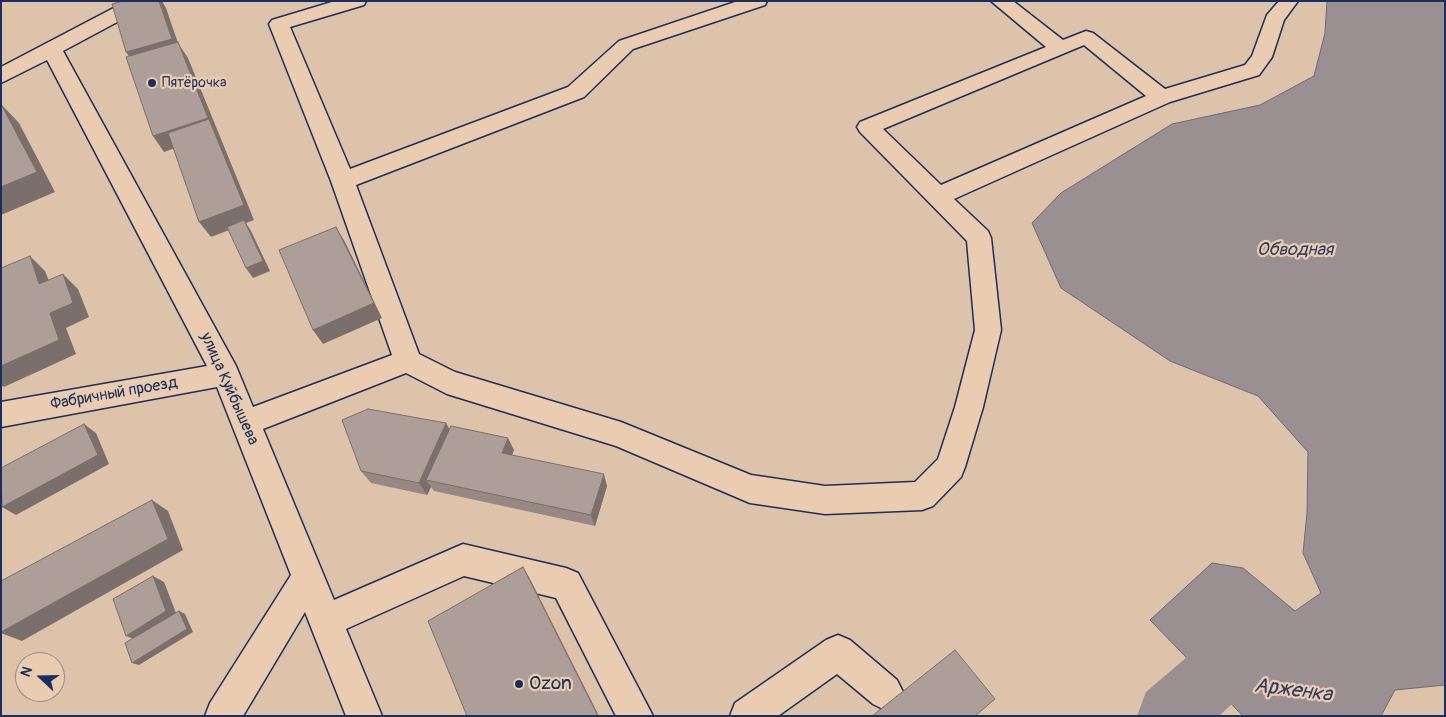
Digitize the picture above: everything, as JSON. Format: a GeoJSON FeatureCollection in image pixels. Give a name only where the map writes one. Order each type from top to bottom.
{"type":"FeatureCollection","features":[{"type":"Feature","properties":{"kind":"street"},"geometry":{"type":"LineString","coordinates":[[1,76],[142,1]]}},
{"type":"Feature","properties":{"kind":"street"},"geometry":{"type":"LineString","coordinates":[[356,1],[279,24],[343,181],[408,361],[447,382],[621,435],[750,489],[824,500],[922,496],[950,467],[969,407],[988,330],[979,238],[868,126],[1086,37],[1162,97]]}},
{"type":"Feature","properties":{"kind":"street"},"geometry":{"type":"LineString","coordinates":[[343,181],[576,92],[626,44],[758,1]]}},
{"type":"Feature","properties":{"kind":"street"},"geometry":{"type":"LineString","coordinates":[[1000,1],[1061,48]]}},
{"type":"Feature","properties":{"kind":"street"},"geometry":{"type":"LineString","coordinates":[[938,196],[1162,97],[1252,70],[1262,57],[1274,19],[1289,1]]}},
{"type":"Feature","properties":{"kind":"street","name":"улица Куйбышева"},"geometry":{"type":"LineString","coordinates":[[52,49],[226,374],[364,716]]}},
{"type":"Feature","properties":{"kind":"street"},"geometry":{"type":"LineString","coordinates":[[246,422],[408,361]]}},
{"type":"Feature","properties":{"kind":"street","name":"Фабричный проезд"},"geometry":{"type":"LineString","coordinates":[[1,415],[226,374]]}},
{"type":"Feature","properties":{"kind":"street"},"geometry":{"type":"LineString","coordinates":[[326,621],[463,560],[566,584],[635,716]]}},
{"type":"Feature","properties":{"kind":"street"},"geometry":{"type":"LineString","coordinates":[[223,716],[308,577]]}},
{"type":"Feature","properties":{"kind":"street"},"geometry":{"type":"LineString","coordinates":[[765,711],[838,652],[885,692]]}},
{"type":"Feature","properties":{"kind":"water","name":"Обводная"},"geometry":{"type":"Polygon","coordinates":[[[1327,1],[1445,1],[1445,685],[1395,690],[1381,716],[1243,716],[1150,620],[1212,563],[1243,568],[1295,611],[1321,593],[1303,553],[1307,513],[1308,452],[1258,396],[1170,361],[1061,288],[1032,223],[1061,193],[1172,124],[1260,105],[1314,76],[1325,33],[1327,1]]]}},
{"type":"Feature","properties":{"kind":"building"},"geometry":{"type":"Polygon","coordinates":[[[123,1],[159,1],[172,39],[126,52],[112,4],[123,1]]]}},
{"type":"Feature","properties":{"kind":"building"},"geometry":{"type":"Polygon","coordinates":[[[178,42],[208,118],[153,136],[126,57],[178,42]]]}},
{"type":"Feature","properties":{"kind":"building"},"geometry":{"type":"Polygon","coordinates":[[[1,104],[37,172],[1,187],[1,104]]]}},
{"type":"Feature","properties":{"kind":"building"},"geometry":{"type":"Polygon","coordinates":[[[209,119],[244,205],[199,222],[168,133],[209,119]]]}},
{"type":"Feature","properties":{"kind":"building"},"geometry":{"type":"Polygon","coordinates":[[[244,220],[263,261],[246,268],[227,227],[244,220]]]}},
{"type":"Feature","properties":{"kind":"building"},"geometry":{"type":"Polygon","coordinates":[[[336,227],[374,303],[313,330],[279,250],[336,227]]]}},
{"type":"Feature","properties":{"kind":"building"},"geometry":{"type":"Polygon","coordinates":[[[30,256],[39,284],[63,274],[73,303],[50,313],[59,340],[1,366],[1,268],[30,256]]]}},
{"type":"Feature","properties":{"kind":"building"},"geometry":{"type":"Polygon","coordinates":[[[368,409],[446,423],[419,483],[361,471],[342,420],[368,409]]]}},
{"type":"Feature","properties":{"kind":"building"},"geometry":{"type":"Polygon","coordinates":[[[84,424],[98,455],[2,507],[1,468],[84,424]]]}},
{"type":"Feature","properties":{"kind":"building"},"geometry":{"type":"Polygon","coordinates":[[[451,426],[508,438],[502,453],[604,474],[591,515],[426,480],[451,426]]]}},
{"type":"Feature","properties":{"kind":"building"},"geometry":{"type":"Polygon","coordinates":[[[152,500],[168,539],[1,632],[1,581],[152,500]]]}},
{"type":"Feature","properties":{"kind":"building"},"geometry":{"type":"Polygon","coordinates":[[[523,567],[598,716],[467,716],[428,621],[523,567]]]}},
{"type":"Feature","properties":{"kind":"building"},"geometry":{"type":"Polygon","coordinates":[[[153,576],[166,611],[126,636],[113,599],[153,576]]]}},
{"type":"Feature","properties":{"kind":"building"},"geometry":{"type":"Polygon","coordinates":[[[179,611],[187,629],[132,663],[125,643],[179,611]]]}},
{"type":"Feature","properties":{"kind":"building"},"geometry":{"type":"Polygon","coordinates":[[[955,650],[995,699],[975,716],[872,716],[955,650]]]}},
{"type":"Feature","properties":{"kind":"waterway","name":"Арженка"},"geometry":{"type":"LineString","coordinates":[[1170,716],[1210,680]]}},
{"type":"Feature","properties":{"kind":"place","name":"Пятёрочка"},"geometry":{"type":"Point","coordinates":[152,83]}},
{"type":"Feature","properties":{"kind":"place","name":"Ozon"},"geometry":{"type":"Point","coordinates":[519,684]}}]}
